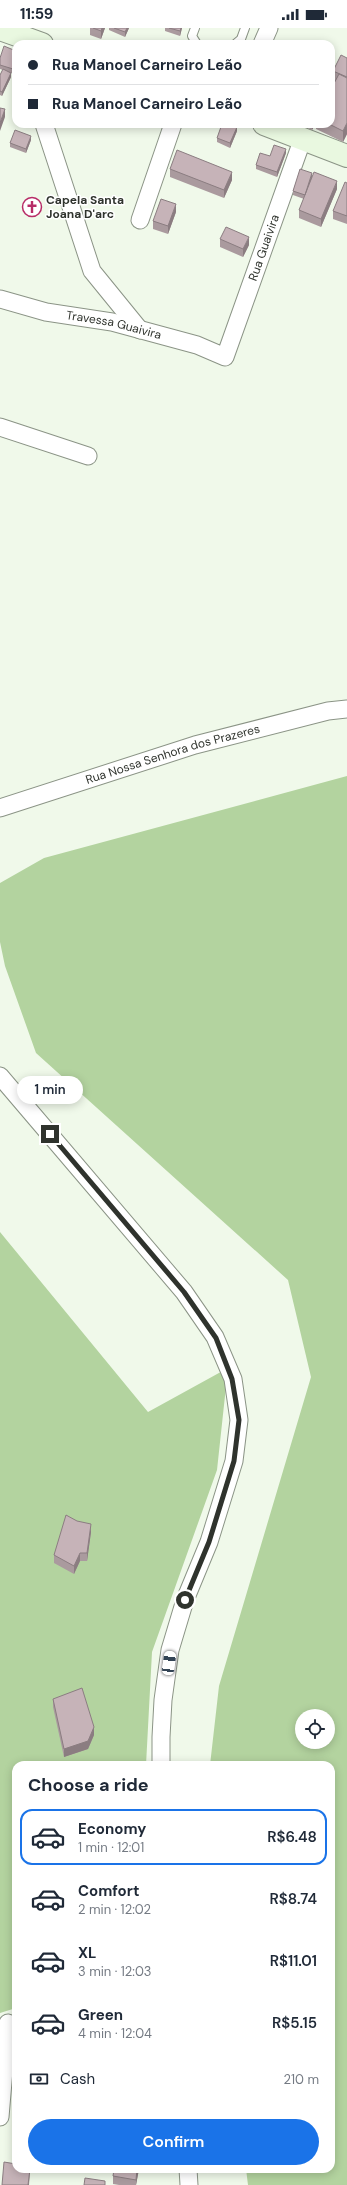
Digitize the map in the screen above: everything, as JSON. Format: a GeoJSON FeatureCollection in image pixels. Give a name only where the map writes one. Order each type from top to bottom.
{"type":"FeatureCollection","features":[{"type":"Feature","properties":{"kind":"main road"},"geometry":{"type":"LineString","coordinates":[[11,36],[26,40]]}},
{"type":"Feature","properties":{"kind":"main road"},"geometry":{"type":"LineString","coordinates":[[275,128],[347,156]]}},
{"type":"Feature","properties":{"kind":"street"},"geometry":{"type":"LineString","coordinates":[[264,40],[269,28]]}},
{"type":"Feature","properties":{"kind":"street"},"geometry":{"type":"LineString","coordinates":[[45,128],[92,271],[140,330]]}},
{"type":"Feature","properties":{"kind":"street"},"geometry":{"type":"LineString","coordinates":[[140,220],[172,128]]}},
{"type":"Feature","properties":{"kind":"street","name":"Rua Guaivira"},"geometry":{"type":"LineString","coordinates":[[225,357],[303,138]]}},
{"type":"Feature","properties":{"kind":"street","name":"Travessa Guaivira"},"geometry":{"type":"LineString","coordinates":[[0,299],[46,312],[112,322],[197,345],[225,357]]}},
{"type":"Feature","properties":{"kind":"street"},"geometry":{"type":"LineString","coordinates":[[0,427],[88,456]]}},
{"type":"Feature","properties":{"kind":"street","name":"Rua Nossa Senhora dos Prazeres"},"geometry":{"type":"LineString","coordinates":[[0,808],[195,745],[321,713],[347,709]]}},
{"type":"Feature","properties":{"kind":"street"},"geometry":{"type":"LineString","coordinates":[[0,1076],[184,1292],[216,1338],[232,1379],[239,1420],[234,1461],[209,1542],[185,1600],[170,1650],[163,1700],[161,1737],[162,1761]]}},
{"type":"Feature","properties":{"kind":"street"},"geometry":{"type":"LineString","coordinates":[[0,2117],[8,2023]]}},
{"type":"Feature","properties":{"kind":"street"},"geometry":{"type":"LineString","coordinates":[[188,2173],[189,2185]]}},
{"type":"Feature","properties":{"kind":"lane"},"geometry":{"type":"LineString","coordinates":[[194,40],[192,36],[195,28]]}},
{"type":"Feature","properties":{"kind":"lane"},"geometry":{"type":"LineString","coordinates":[[239,40],[245,28]]}},
{"type":"Feature","properties":{"kind":"green space"},"geometry":{"type":"Polygon","coordinates":[[[347,776],[347,2185],[248,2185],[246,2173],[335,2173],[335,1761],[210,1761],[219,1686],[311,1377],[288,1280],[36,1053],[5,966],[0,942],[0,883],[44,858],[347,776]]]}},
{"type":"Feature","properties":{"kind":"green space"},"geometry":{"type":"Polygon","coordinates":[[[0,1232],[148,1412],[228,1368],[217,1470],[152,1652],[146,1761],[12,1761],[12,2009],[0,2013],[0,1232]]]}},
{"type":"Feature","properties":{"kind":"building"},"geometry":{"type":"Polygon","coordinates":[[[93,28],[102,28],[101,31],[93,28]]]}},
{"type":"Feature","properties":{"kind":"building"},"geometry":{"type":"Polygon","coordinates":[[[114,28],[127,28],[125,32],[114,28]]]}},
{"type":"Feature","properties":{"kind":"building"},"geometry":{"type":"Polygon","coordinates":[[[169,28],[181,28],[180,31],[169,28]]]}},
{"type":"Feature","properties":{"kind":"building"},"geometry":{"type":"Polygon","coordinates":[[[4,46],[12,49],[12,69],[0,65],[0,58],[4,46]]]}},
{"type":"Feature","properties":{"kind":"building"},"geometry":{"type":"Polygon","coordinates":[[[341,55],[347,58],[347,77],[335,72],[335,67],[341,55]]]}},
{"type":"Feature","properties":{"kind":"building"},"geometry":{"type":"Polygon","coordinates":[[[3,69],[11,73],[2,92],[0,91],[0,75],[3,69]]]}},
{"type":"Feature","properties":{"kind":"building"},"geometry":{"type":"Polygon","coordinates":[[[339,74],[347,78],[347,123],[343,131],[335,127],[335,82],[339,74]]]}},
{"type":"Feature","properties":{"kind":"building"},"geometry":{"type":"Polygon","coordinates":[[[0,108],[5,109],[0,123],[0,108]]]}},
{"type":"Feature","properties":{"kind":"building"},"geometry":{"type":"Polygon","coordinates":[[[221,128],[237,128],[230,143],[217,138],[221,128]]]}},
{"type":"Feature","properties":{"kind":"building"},"geometry":{"type":"Polygon","coordinates":[[[15,130],[31,136],[26,149],[10,143],[15,130]]]}},
{"type":"Feature","properties":{"kind":"building"},"geometry":{"type":"Polygon","coordinates":[[[274,145],[286,149],[277,172],[256,165],[260,153],[270,156],[274,145]]]}},
{"type":"Feature","properties":{"kind":"building"},"geometry":{"type":"Polygon","coordinates":[[[177,150],[232,172],[224,190],[170,169],[177,150]]]}},
{"type":"Feature","properties":{"kind":"building"},"geometry":{"type":"Polygon","coordinates":[[[300,169],[312,173],[305,195],[293,191],[300,169]]]}},
{"type":"Feature","properties":{"kind":"building"},"geometry":{"type":"Polygon","coordinates":[[[314,172],[337,181],[321,219],[299,210],[314,172]]]}},
{"type":"Feature","properties":{"kind":"building"},"geometry":{"type":"Polygon","coordinates":[[[345,182],[347,183],[347,216],[333,211],[345,182]]]}},
{"type":"Feature","properties":{"kind":"building"},"geometry":{"type":"Polygon","coordinates":[[[161,199],[176,204],[168,226],[153,221],[161,199]]]}},
{"type":"Feature","properties":{"kind":"building"},"geometry":{"type":"Polygon","coordinates":[[[226,227],[249,237],[243,249],[220,239],[226,227]]]}},
{"type":"Feature","properties":{"kind":"building"},"geometry":{"type":"Polygon","coordinates":[[[66,1515],[77,1521],[91,1524],[87,1553],[80,1553],[74,1566],[54,1555],[66,1515]]]}},
{"type":"Feature","properties":{"kind":"building"},"geometry":{"type":"Polygon","coordinates":[[[82,1688],[94,1727],[88,1741],[64,1749],[53,1699],[82,1688]]]}},
{"type":"Feature","properties":{"kind":"building"},"geometry":{"type":"Polygon","coordinates":[[[4,2162],[12,2163],[12,2173],[30,2173],[28,2185],[2,2185],[4,2162]]]}},
{"type":"Feature","properties":{"kind":"building"},"geometry":{"type":"Polygon","coordinates":[[[113,2173],[137,2173],[136,2180],[113,2176],[113,2173]]]}},
{"type":"Feature","properties":{"kind":"building"},"geometry":{"type":"Polygon","coordinates":[[[85,2178],[105,2181],[105,2185],[84,2185],[85,2178]]]}},
{"type":"Feature","properties":{"kind":"place","name":"Capela Santa Joana D'arc"},"geometry":{"type":"Point","coordinates":[32,207]}},
{"type":"Feature","properties":{"kind":"route"},"geometry":{"type":"LineString","coordinates":[[50,1134],[132,1228],[184,1292],[216,1338],[232,1379],[239,1420],[234,1461],[209,1542],[185,1600]]}}]}
